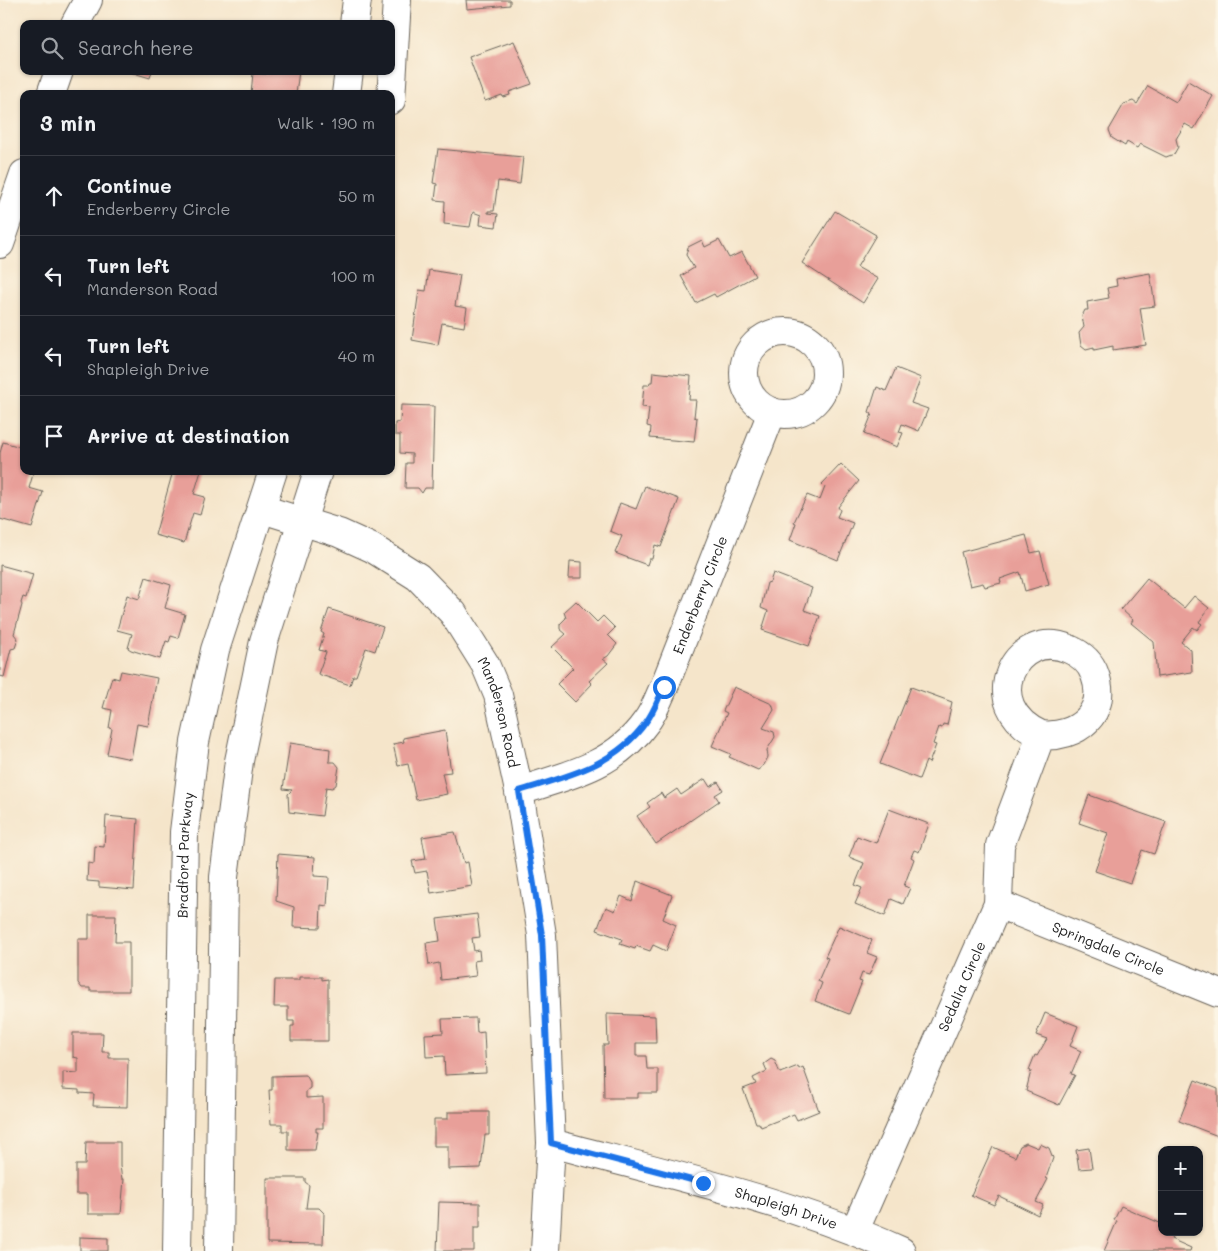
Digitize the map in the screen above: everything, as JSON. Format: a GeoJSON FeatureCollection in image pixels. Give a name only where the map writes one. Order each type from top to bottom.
{"type":"FeatureCollection","features":[{"type":"Feature","properties":{"kind":"street"},"geometry":{"type":"LineString","coordinates":[[77,20],[88,0]]}},
{"type":"Feature","properties":{"kind":"street"},"geometry":{"type":"LineString","coordinates":[[354,20],[357,0]]}},
{"type":"Feature","properties":{"kind":"street"},"geometry":{"type":"LineString","coordinates":[[395,33],[397,0]]}},
{"type":"Feature","properties":{"kind":"street"},"geometry":{"type":"LineString","coordinates":[[52,90],[58,75]]}},
{"type":"Feature","properties":{"kind":"street"},"geometry":{"type":"LineString","coordinates":[[347,90],[348,75]]}},
{"type":"Feature","properties":{"kind":"street"},"geometry":{"type":"LineString","coordinates":[[392,75],[392,90]]}},
{"type":"Feature","properties":{"kind":"street"},"geometry":{"type":"LineString","coordinates":[[0,244],[20,186]]}},
{"type":"Feature","properties":{"kind":"street","name":"Enderberry Circle"},"geometry":{"type":"LineString","coordinates":[[519,791],[584,770],[617,753],[646,722],[664,687],[772,412]]}},
{"type":"Feature","properties":{"kind":"street","name":"Bradford Parkway"},"geometry":{"type":"LineString","coordinates":[[177,1251],[184,832],[195,742],[215,650],[272,475]]}},
{"type":"Feature","properties":{"kind":"street"},"geometry":{"type":"LineString","coordinates":[[218,1251],[224,877],[239,761],[264,641],[317,475]]}},
{"type":"Feature","properties":{"kind":"street","name":"Manderson Road"},"geometry":{"type":"LineString","coordinates":[[262,509],[339,533],[380,553],[418,577],[453,613],[485,664],[498,695],[519,791],[542,935],[551,1143],[545,1251]]}},
{"type":"Feature","properties":{"kind":"street","name":"Sedalia Circle"},"geometry":{"type":"LineString","coordinates":[[855,1230],[998,904],[1000,845],[1041,735]]}},
{"type":"Feature","properties":{"kind":"street","name":"Springdale Circle"},"geometry":{"type":"LineString","coordinates":[[998,904],[1218,994]]}},
{"type":"Feature","properties":{"kind":"street","name":"Shapleigh Drive"},"geometry":{"type":"LineString","coordinates":[[551,1143],[703,1183],[855,1230],[901,1251]]}},
{"type":"Feature","properties":{"kind":"building"},"geometry":{"type":"Polygon","coordinates":[[[466,0],[510,0],[510,5],[467,9],[466,0]]]}},
{"type":"Feature","properties":{"kind":"building"},"geometry":{"type":"Polygon","coordinates":[[[514,41],[532,84],[509,92],[510,95],[503,97],[502,95],[485,101],[469,57],[514,41]]]}},
{"type":"Feature","properties":{"kind":"building"},"geometry":{"type":"Polygon","coordinates":[[[140,75],[151,75],[150,78],[140,75]]]}},
{"type":"Feature","properties":{"kind":"building"},"geometry":{"type":"Polygon","coordinates":[[[253,75],[298,75],[297,90],[251,90],[253,75]]]}},
{"type":"Feature","properties":{"kind":"building"},"geometry":{"type":"Polygon","coordinates":[[[1188,81],[1213,96],[1194,129],[1185,124],[1176,139],[1178,147],[1174,154],[1166,157],[1140,144],[1137,148],[1127,142],[1125,146],[1112,138],[1109,130],[1124,104],[1133,101],[1137,104],[1148,86],[1176,102],[1188,81]]]}},
{"type":"Feature","properties":{"kind":"building"},"geometry":{"type":"Polygon","coordinates":[[[438,149],[523,157],[520,184],[498,181],[494,211],[488,211],[488,213],[498,214],[496,227],[480,225],[481,215],[473,212],[470,227],[444,224],[445,201],[435,200],[437,184],[433,183],[438,149]]]}},
{"type":"Feature","properties":{"kind":"building"},"geometry":{"type":"Polygon","coordinates":[[[835,211],[876,235],[857,267],[878,279],[863,303],[802,263],[835,211]]]}},
{"type":"Feature","properties":{"kind":"building"},"geometry":{"type":"Polygon","coordinates":[[[702,240],[705,247],[719,240],[729,258],[742,252],[755,276],[716,297],[714,294],[696,303],[681,276],[694,268],[686,255],[688,247],[702,240]]]}},
{"type":"Feature","properties":{"kind":"building"},"geometry":{"type":"Polygon","coordinates":[[[429,270],[460,275],[455,306],[467,308],[464,327],[442,323],[438,345],[412,340],[419,290],[426,291],[429,270]]]}},
{"type":"Feature","properties":{"kind":"building"},"geometry":{"type":"Polygon","coordinates":[[[1150,273],[1155,306],[1140,308],[1146,345],[1113,350],[1113,346],[1094,350],[1094,347],[1086,349],[1081,345],[1079,333],[1084,327],[1082,316],[1085,310],[1088,310],[1087,302],[1109,298],[1107,288],[1117,286],[1116,279],[1150,273]]]}},
{"type":"Feature","properties":{"kind":"building"},"geometry":{"type":"Polygon","coordinates":[[[896,368],[921,378],[911,403],[928,409],[919,431],[902,424],[899,432],[903,433],[897,447],[864,434],[872,414],[869,412],[877,387],[886,391],[896,368]]]}},
{"type":"Feature","properties":{"kind":"building"},"geometry":{"type":"Polygon","coordinates":[[[653,372],[691,376],[689,400],[696,400],[694,417],[697,418],[694,442],[650,438],[651,427],[647,426],[649,408],[642,407],[644,385],[649,385],[652,382],[653,372]]]}},
{"type":"Feature","properties":{"kind":"building"},"geometry":{"type":"Polygon","coordinates":[[[401,405],[434,406],[432,488],[425,488],[422,493],[418,488],[405,488],[406,463],[412,463],[412,454],[400,453],[400,435],[395,435],[395,423],[400,422],[401,405]]]}},
{"type":"Feature","properties":{"kind":"building"},"geometry":{"type":"Polygon","coordinates":[[[3,442],[20,447],[20,475],[33,475],[29,488],[43,492],[32,528],[0,519],[0,453],[3,442]]]}},
{"type":"Feature","properties":{"kind":"building"},"geometry":{"type":"Polygon","coordinates":[[[841,464],[859,481],[838,507],[840,510],[837,517],[853,523],[838,560],[790,540],[796,523],[794,522],[807,495],[820,500],[825,487],[822,484],[841,464]]]}},
{"type":"Feature","properties":{"kind":"building"},"geometry":{"type":"Polygon","coordinates":[[[172,475],[200,475],[194,494],[205,497],[200,515],[193,513],[184,543],[155,535],[172,475]]]}},
{"type":"Feature","properties":{"kind":"building"},"geometry":{"type":"Polygon","coordinates":[[[645,486],[679,499],[661,547],[655,545],[652,559],[649,559],[647,565],[615,553],[622,536],[610,531],[620,503],[636,509],[645,486]]]}},
{"type":"Feature","properties":{"kind":"building"},"geometry":{"type":"Polygon","coordinates":[[[1026,535],[1031,553],[1040,551],[1049,584],[1025,591],[1020,572],[1000,579],[1001,583],[985,587],[983,583],[970,586],[961,552],[1026,535]]]}},
{"type":"Feature","properties":{"kind":"building"},"geometry":{"type":"Polygon","coordinates":[[[570,561],[582,562],[582,578],[569,578],[570,561]]]}},
{"type":"Feature","properties":{"kind":"building"},"geometry":{"type":"Polygon","coordinates":[[[0,565],[33,574],[26,598],[23,597],[21,603],[14,634],[18,639],[15,648],[11,649],[4,677],[0,676],[0,565]]]}},
{"type":"Feature","properties":{"kind":"building"},"geometry":{"type":"Polygon","coordinates":[[[773,573],[812,588],[804,610],[820,616],[809,646],[762,630],[768,611],[761,608],[767,583],[770,582],[773,573]]]}},
{"type":"Feature","properties":{"kind":"building"},"geometry":{"type":"Polygon","coordinates":[[[146,577],[171,585],[165,608],[185,614],[178,638],[171,636],[169,642],[166,641],[160,659],[128,648],[132,634],[117,630],[127,595],[139,599],[146,577]]]}},
{"type":"Feature","properties":{"kind":"building"},"geometry":{"type":"Polygon","coordinates":[[[1147,578],[1184,608],[1194,596],[1209,608],[1199,622],[1202,624],[1197,630],[1193,627],[1181,642],[1191,650],[1192,672],[1157,677],[1154,642],[1131,623],[1133,620],[1121,609],[1147,578]]]}},
{"type":"Feature","properties":{"kind":"building"},"geometry":{"type":"Polygon","coordinates":[[[576,601],[597,622],[603,616],[615,628],[608,635],[617,644],[608,656],[603,659],[608,663],[589,681],[592,684],[575,702],[557,684],[573,668],[552,647],[566,634],[560,629],[560,624],[566,618],[564,612],[576,601]]]}},
{"type":"Feature","properties":{"kind":"building"},"geometry":{"type":"Polygon","coordinates":[[[329,609],[383,627],[375,651],[366,648],[356,676],[353,676],[350,685],[318,674],[326,652],[319,650],[324,634],[321,632],[329,609]]]}},
{"type":"Feature","properties":{"kind":"building"},"geometry":{"type":"Polygon","coordinates":[[[121,671],[157,678],[148,726],[137,724],[131,759],[107,754],[112,729],[109,728],[112,710],[103,708],[112,677],[119,679],[121,671]]]}},
{"type":"Feature","properties":{"kind":"building"},"geometry":{"type":"Polygon","coordinates":[[[734,687],[772,704],[774,710],[763,728],[774,732],[775,737],[767,750],[768,757],[764,765],[758,770],[729,757],[731,754],[712,746],[727,713],[723,711],[734,687]]]}},
{"type":"Feature","properties":{"kind":"building"},"geometry":{"type":"Polygon","coordinates":[[[911,687],[952,702],[947,725],[943,724],[942,728],[939,727],[933,744],[936,745],[929,763],[926,761],[919,779],[880,764],[911,687]]]}},
{"type":"Feature","properties":{"kind":"building"},"geometry":{"type":"Polygon","coordinates":[[[445,730],[451,772],[442,773],[447,794],[416,800],[408,764],[398,766],[393,744],[404,742],[403,738],[445,730]]]}},
{"type":"Feature","properties":{"kind":"building"},"geometry":{"type":"Polygon","coordinates":[[[290,743],[330,749],[329,762],[335,762],[339,767],[336,785],[332,788],[326,787],[322,816],[289,812],[288,794],[292,790],[283,789],[290,743]]]}},
{"type":"Feature","properties":{"kind":"building"},"geometry":{"type":"Polygon","coordinates":[[[705,779],[710,787],[718,782],[723,790],[715,795],[719,801],[656,844],[637,816],[650,807],[647,803],[661,793],[664,798],[677,789],[681,795],[705,779]]]}},
{"type":"Feature","properties":{"kind":"building"},"geometry":{"type":"Polygon","coordinates":[[[1089,795],[1166,822],[1154,854],[1142,850],[1130,883],[1095,871],[1108,833],[1079,823],[1089,795]]]}},
{"type":"Feature","properties":{"kind":"building"},"geometry":{"type":"Polygon","coordinates":[[[889,809],[929,824],[919,852],[914,850],[911,857],[914,859],[904,886],[910,888],[903,904],[891,899],[885,916],[855,904],[862,888],[855,885],[864,863],[849,857],[857,836],[876,843],[889,809]]]}},
{"type":"Feature","properties":{"kind":"building"},"geometry":{"type":"Polygon","coordinates":[[[106,816],[138,819],[134,890],[99,887],[99,882],[87,881],[88,863],[94,864],[95,846],[104,847],[106,816]]]}},
{"type":"Feature","properties":{"kind":"building"},"geometry":{"type":"Polygon","coordinates":[[[455,832],[464,863],[468,862],[472,886],[431,893],[427,871],[415,873],[412,861],[426,859],[422,837],[455,832]]]}},
{"type":"Feature","properties":{"kind":"building"},"geometry":{"type":"Polygon","coordinates":[[[278,854],[315,857],[314,876],[329,877],[327,906],[321,905],[320,928],[293,927],[294,907],[276,901],[278,854]]]}},
{"type":"Feature","properties":{"kind":"building"},"geometry":{"type":"Polygon","coordinates":[[[637,881],[672,895],[663,919],[676,925],[666,951],[653,945],[650,951],[636,946],[635,949],[620,944],[622,939],[597,930],[606,907],[615,911],[621,896],[632,901],[637,881]]]}},
{"type":"Feature","properties":{"kind":"building"},"geometry":{"type":"Polygon","coordinates":[[[477,914],[480,937],[472,938],[474,951],[479,950],[480,960],[474,961],[476,976],[441,980],[439,963],[429,965],[426,943],[440,941],[437,919],[477,914]]]}},
{"type":"Feature","properties":{"kind":"building"},"geometry":{"type":"Polygon","coordinates":[[[89,915],[116,915],[115,942],[129,942],[129,991],[90,991],[90,988],[82,988],[78,983],[78,939],[89,939],[89,915]]]}},
{"type":"Feature","properties":{"kind":"building"},"geometry":{"type":"Polygon","coordinates":[[[839,926],[872,940],[867,953],[877,957],[869,975],[862,973],[859,981],[862,982],[849,1014],[815,1001],[822,983],[818,981],[828,958],[825,957],[839,926]]]}},
{"type":"Feature","properties":{"kind":"building"},"geometry":{"type":"Polygon","coordinates":[[[299,977],[322,977],[322,980],[328,979],[328,1041],[291,1041],[291,1026],[294,1026],[294,1021],[288,1021],[288,1007],[274,1007],[275,980],[299,980],[299,977]]]}},
{"type":"Feature","properties":{"kind":"building"},"geometry":{"type":"Polygon","coordinates":[[[1045,1013],[1078,1026],[1070,1046],[1081,1051],[1071,1074],[1075,1075],[1059,1105],[1026,1091],[1031,1071],[1029,1070],[1035,1055],[1037,1056],[1047,1039],[1036,1035],[1045,1013]]]}},
{"type":"Feature","properties":{"kind":"building"},"geometry":{"type":"Polygon","coordinates":[[[607,1014],[655,1016],[656,1043],[636,1043],[636,1056],[646,1056],[647,1069],[658,1069],[658,1093],[638,1093],[638,1098],[604,1098],[603,1045],[608,1045],[607,1014]]]}},
{"type":"Feature","properties":{"kind":"building"},"geometry":{"type":"Polygon","coordinates":[[[476,1018],[477,1033],[484,1032],[486,1073],[445,1075],[444,1056],[426,1057],[425,1034],[443,1033],[442,1019],[476,1018]]]}},
{"type":"Feature","properties":{"kind":"building"},"geometry":{"type":"Polygon","coordinates":[[[73,1033],[103,1033],[102,1052],[109,1052],[109,1058],[128,1058],[127,1107],[93,1106],[94,1094],[79,1093],[79,1090],[63,1089],[63,1072],[78,1073],[78,1058],[73,1057],[73,1033]]]}},
{"type":"Feature","properties":{"kind":"building"},"geometry":{"type":"Polygon","coordinates":[[[771,1059],[775,1061],[780,1073],[798,1066],[799,1069],[803,1067],[819,1111],[797,1120],[794,1114],[761,1127],[759,1123],[756,1123],[743,1089],[756,1084],[753,1078],[767,1071],[764,1064],[771,1059]]]}},
{"type":"Feature","properties":{"kind":"building"},"geometry":{"type":"Polygon","coordinates":[[[306,1075],[310,1082],[310,1088],[306,1091],[306,1098],[323,1097],[323,1128],[316,1128],[316,1132],[318,1132],[315,1150],[288,1150],[288,1131],[282,1131],[282,1124],[271,1124],[269,1090],[272,1090],[272,1076],[306,1075]]]}},
{"type":"Feature","properties":{"kind":"building"},"geometry":{"type":"Polygon","coordinates":[[[1195,1080],[1218,1089],[1218,1136],[1179,1121],[1195,1080]]]}},
{"type":"Feature","properties":{"kind":"building"},"geometry":{"type":"Polygon","coordinates":[[[448,1112],[489,1112],[489,1135],[485,1135],[481,1168],[448,1169],[448,1146],[434,1146],[434,1119],[448,1119],[448,1112]]]}},
{"type":"Feature","properties":{"kind":"building"},"geometry":{"type":"Polygon","coordinates":[[[86,1142],[120,1142],[120,1166],[122,1179],[124,1179],[121,1214],[88,1214],[88,1194],[76,1194],[76,1165],[85,1165],[86,1142]]]}},
{"type":"Feature","properties":{"kind":"building"},"geometry":{"type":"Polygon","coordinates":[[[1026,1143],[1038,1148],[1040,1144],[1049,1148],[1053,1158],[1046,1178],[1048,1179],[1036,1202],[1043,1205],[1038,1215],[999,1196],[994,1205],[971,1195],[993,1147],[1015,1157],[1020,1146],[1026,1143]]]}},
{"type":"Feature","properties":{"kind":"building"},"geometry":{"type":"Polygon","coordinates":[[[1089,1148],[1092,1168],[1079,1169],[1076,1150],[1089,1148]]]}},
{"type":"Feature","properties":{"kind":"building"},"geometry":{"type":"Polygon","coordinates":[[[267,1178],[305,1178],[305,1182],[309,1185],[306,1208],[319,1208],[324,1213],[323,1244],[267,1243],[267,1178]]]}},
{"type":"Feature","properties":{"kind":"building"},"geometry":{"type":"Polygon","coordinates":[[[439,1202],[480,1203],[480,1228],[474,1228],[474,1251],[437,1251],[439,1202]]]}},
{"type":"Feature","properties":{"kind":"building"},"geometry":{"type":"Polygon","coordinates":[[[1121,1206],[1158,1222],[1158,1236],[1172,1236],[1171,1239],[1191,1248],[1190,1251],[1104,1251],[1117,1221],[1114,1220],[1121,1206]]]}},
{"type":"Feature","properties":{"kind":"building"},"geometry":{"type":"Polygon","coordinates":[[[80,1237],[108,1238],[108,1251],[80,1251],[80,1237]]]}},
{"type":"Feature","properties":{"kind":"route"},"geometry":{"type":"LineString","coordinates":[[664,687],[646,722],[617,753],[584,770],[519,791],[542,935],[551,1143],[703,1183]]}}]}
